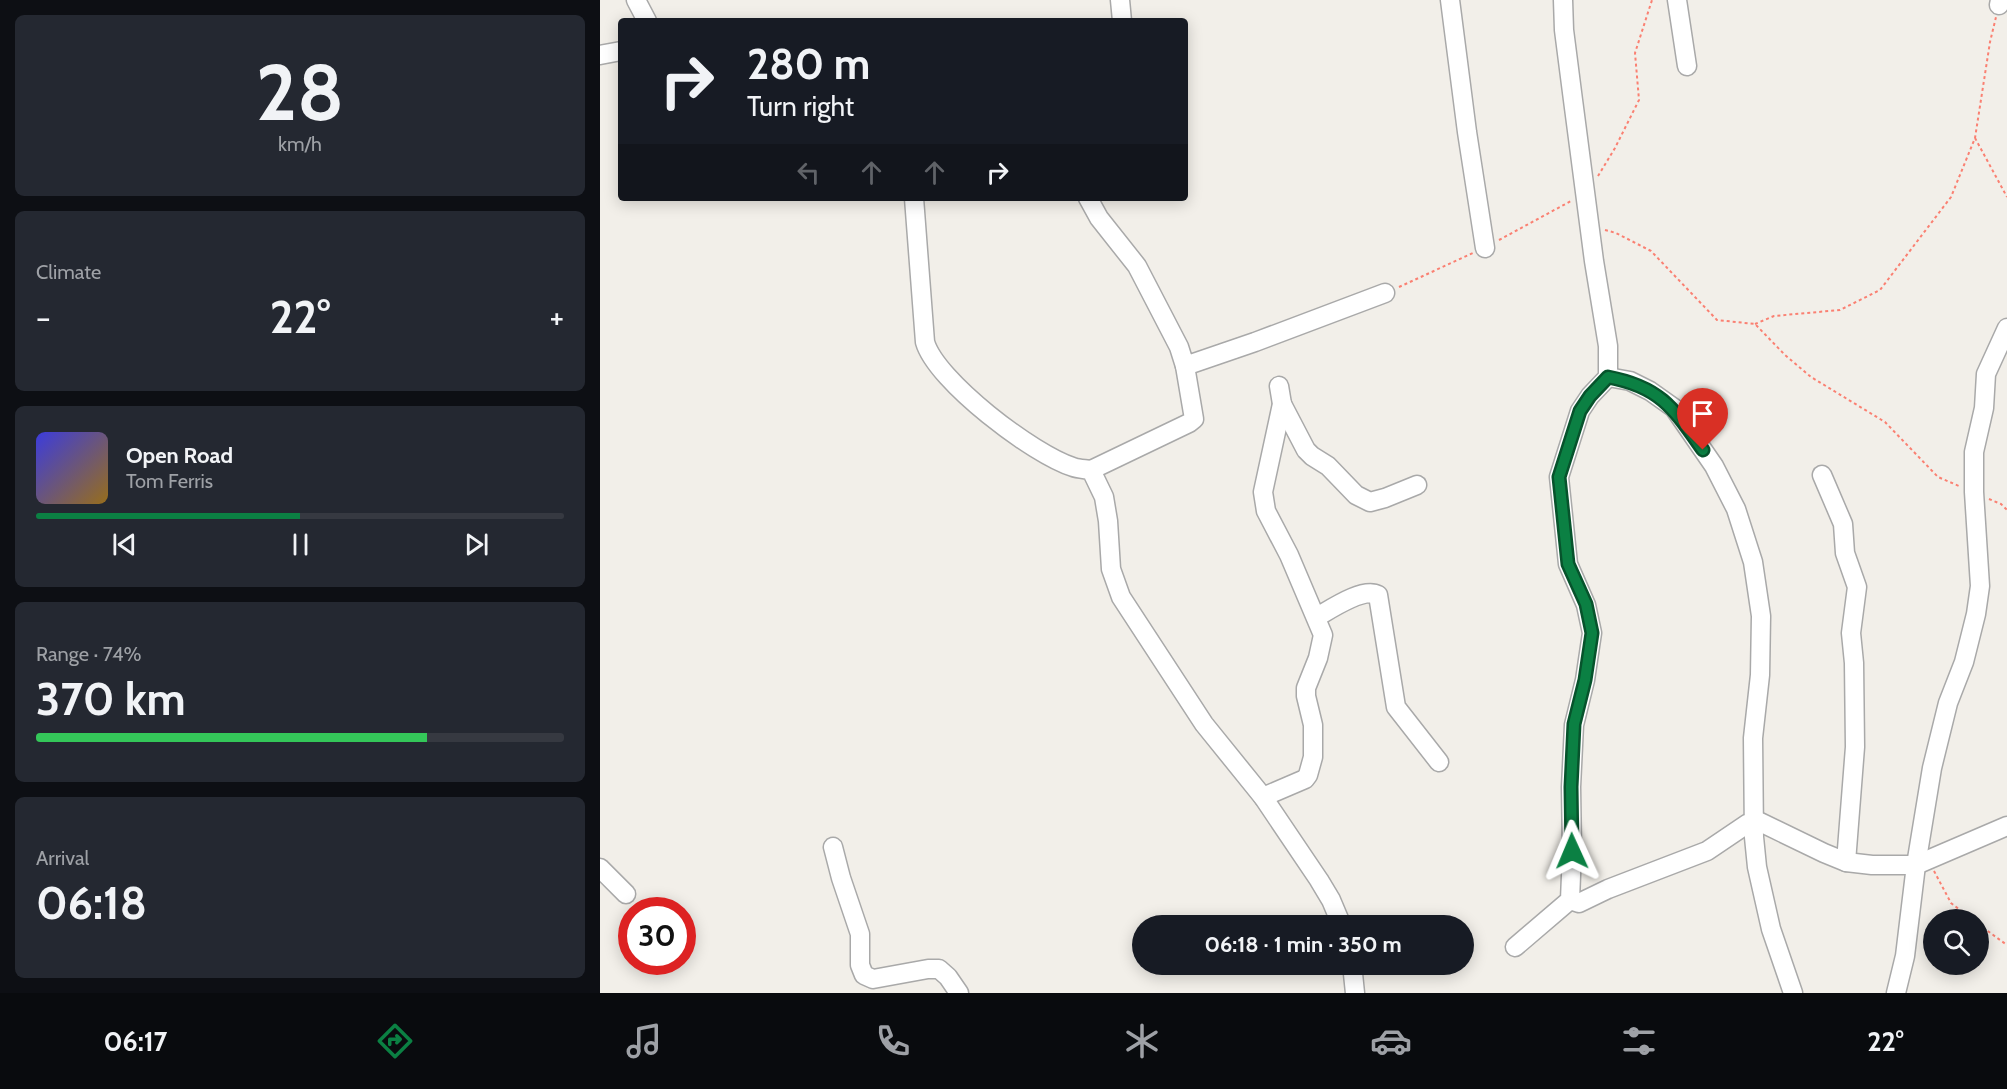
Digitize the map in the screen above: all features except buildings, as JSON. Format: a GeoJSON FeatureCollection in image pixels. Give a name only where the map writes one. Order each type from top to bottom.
{"type":"FeatureCollection","features":[{"type":"Feature","properties":{"kind":"street"},"geometry":{"type":"LineString","coordinates":[[636,0],[645,18]]}},
{"type":"Feature","properties":{"kind":"street"},"geometry":{"type":"LineString","coordinates":[[1120,0],[1122,18]]}},
{"type":"Feature","properties":{"kind":"street"},"geometry":{"type":"LineString","coordinates":[[1450,0],[1485,248]]}},
{"type":"Feature","properties":{"kind":"street"},"geometry":{"type":"LineString","coordinates":[[1515,948],[1570,900],[1574,724],[1585,680],[1592,633],[1586,604],[1568,564],[1559,477],[1580,411],[1590,396],[1608,377],[1608,346],[1564,30],[1563,0]]}},
{"type":"Feature","properties":{"kind":"street"},"geometry":{"type":"LineString","coordinates":[[1677,0],[1688,66]]}},
{"type":"Feature","properties":{"kind":"street"},"geometry":{"type":"LineString","coordinates":[[600,54],[618,51]]}},
{"type":"Feature","properties":{"kind":"street"},"geometry":{"type":"LineString","coordinates":[[914,201],[927,352],[957,388],[987,414],[1054,458],[1072,467],[1091,470],[1190,423],[1194,419],[1185,366],[1179,347],[1137,266],[1099,218],[1090,201]]}},
{"type":"Feature","properties":{"kind":"street"},"geometry":{"type":"LineString","coordinates":[[1185,366],[1385,294]]}},
{"type":"Feature","properties":{"kind":"street"},"geometry":{"type":"LineString","coordinates":[[1898,991],[1922,862],[1932,768],[1948,703],[1964,662],[1976,614],[1980,586],[1974,452],[1984,408],[1986,374],[2007,328]]}},
{"type":"Feature","properties":{"kind":"street"},"geometry":{"type":"LineString","coordinates":[[1608,377],[1630,381],[1650,391],[1674,408],[1714,466],[1737,509],[1753,562],[1761,616],[1760,675],[1753,738],[1754,837],[1757,867],[1771,929],[1793,993]]}},
{"type":"Feature","properties":{"kind":"street"},"geometry":{"type":"LineString","coordinates":[[1263,797],[1305,779],[1310,770],[1313,757],[1313,725],[1306,688],[1324,637],[1264,502],[1263,492],[1280,395],[1306,450],[1328,466],[1356,495],[1370,502],[1417,485]]}},
{"type":"Feature","properties":{"kind":"street"},"geometry":{"type":"LineString","coordinates":[[1091,470],[1104,497],[1111,569],[1121,597],[1204,723],[1263,797],[1331,900],[1337,915]]}},
{"type":"Feature","properties":{"kind":"street"},"geometry":{"type":"LineString","coordinates":[[1822,475],[1843,524],[1845,553],[1857,587],[1851,633],[1854,663],[1855,747],[1846,862]]}},
{"type":"Feature","properties":{"kind":"street"},"geometry":{"type":"LineString","coordinates":[[1317,617],[1357,596],[1372,592],[1378,594],[1396,707],[1439,762]]}},
{"type":"Feature","properties":{"kind":"street"},"geometry":{"type":"LineString","coordinates":[[1570,900],[1579,903],[1652,871],[1680,862],[1707,850],[1747,824],[1754,822],[1760,822],[1846,862],[1872,865],[1922,862],[2007,826]]}},
{"type":"Feature","properties":{"kind":"street"},"geometry":{"type":"LineString","coordinates":[[833,847],[860,934],[860,965],[864,975],[873,979],[939,969],[959,993]]}},
{"type":"Feature","properties":{"kind":"street"},"geometry":{"type":"LineString","coordinates":[[600,868],[626,894]]}},
{"type":"Feature","properties":{"kind":"street"},"geometry":{"type":"LineString","coordinates":[[1353,975],[1355,993]]}},
{"type":"Feature","properties":{"kind":"path"},"geometry":{"type":"LineString","coordinates":[[1586,194],[1615,148],[1639,100],[1635,53],[1652,0]]}},
{"type":"Feature","properties":{"kind":"path"},"geometry":{"type":"LineString","coordinates":[[1590,225],[1616,233],[1651,251],[1717,320],[1755,324],[1774,316],[1840,310],[1880,290],[1951,197],[1975,138],[1990,42],[2000,2]]}},
{"type":"Feature","properties":{"kind":"path"},"geometry":{"type":"LineString","coordinates":[[1975,138],[2007,197]]}},
{"type":"Feature","properties":{"kind":"path"},"geometry":{"type":"LineString","coordinates":[[1755,324],[1785,355],[1811,377],[1885,422],[1938,477],[2001,504],[2007,510]]}},
{"type":"Feature","properties":{"kind":"path"},"geometry":{"type":"LineString","coordinates":[[1922,862],[1951,903],[1959,909]]}},
{"type":"Feature","properties":{"kind":"path"},"geometry":{"type":"LineString","coordinates":[[1989,932],[2007,945]]}},
{"type":"Feature","properties":{"kind":"route"},"geometry":{"type":"LineString","coordinates":[[1572,851],[1571,787],[1574,724],[1585,680],[1592,633],[1586,604],[1568,564],[1560,491],[1559,477],[1576,423],[1580,411],[1590,396],[1608,377],[1630,381],[1650,391],[1674,408],[1703,450]]}}]}
